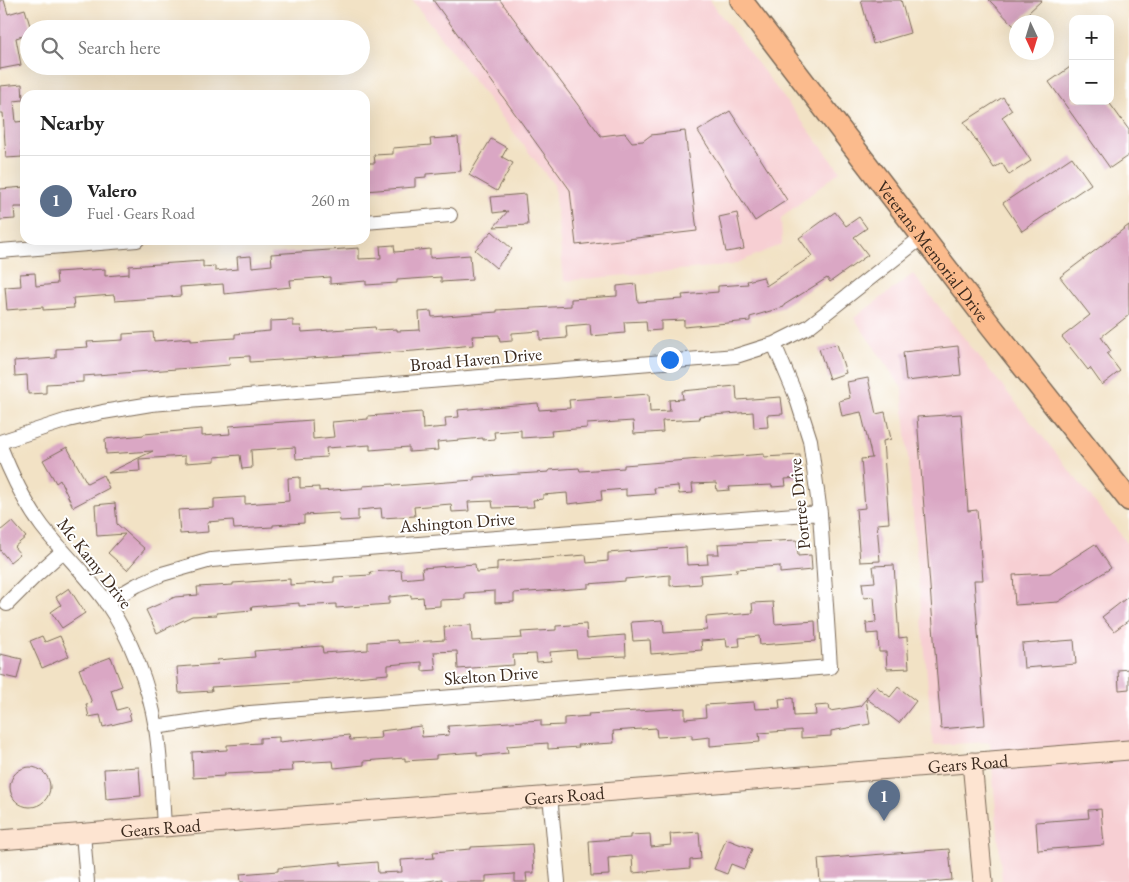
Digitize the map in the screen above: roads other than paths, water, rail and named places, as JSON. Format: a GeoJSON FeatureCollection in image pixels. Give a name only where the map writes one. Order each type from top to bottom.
{"type":"FeatureCollection","features":[{"type":"Feature","properties":{"kind":"main road","name":"Veterans Memorial Drive"},"geometry":{"type":"LineString","coordinates":[[741,0],[922,237],[1129,500]]}},
{"type":"Feature","properties":{"kind":"main road","name":"Gears Road"},"geometry":{"type":"LineString","coordinates":[[0,840],[1129,750]]}},
{"type":"Feature","properties":{"kind":"main road"},"geometry":{"type":"LineString","coordinates":[[972,762],[983,882]]}},
{"type":"Feature","properties":{"kind":"street"},"geometry":{"type":"LineString","coordinates":[[370,222],[450,215]]}},
{"type":"Feature","properties":{"kind":"street","name":"Broad Haven Drive"},"geometry":{"type":"LineString","coordinates":[[0,444],[68,420],[151,404],[736,356],[774,344],[808,327],[922,237]]}},
{"type":"Feature","properties":{"kind":"street"},"geometry":{"type":"LineString","coordinates":[[0,251],[75,245]]}},
{"type":"Feature","properties":{"kind":"street","name":"Portree Drive"},"geometry":{"type":"LineString","coordinates":[[774,344],[796,396],[810,440],[820,513],[830,667]]}},
{"type":"Feature","properties":{"kind":"street","name":"Mc Kamy Drive"},"geometry":{"type":"LineString","coordinates":[[0,444],[23,497],[41,525],[93,585],[106,603],[126,638],[140,671],[151,704],[156,727],[164,827]]}},
{"type":"Feature","properties":{"kind":"street","name":"Ashington Drive"},"geometry":{"type":"LineString","coordinates":[[106,603],[137,585],[162,574],[211,560],[820,513]]}},
{"type":"Feature","properties":{"kind":"street"},"geometry":{"type":"LineString","coordinates":[[7,604],[34,576],[63,552]]}},
{"type":"Feature","properties":{"kind":"street","name":"Skelton Drive"},"geometry":{"type":"LineString","coordinates":[[156,727],[250,713],[830,667]]}},
{"type":"Feature","properties":{"kind":"street"},"geometry":{"type":"LineString","coordinates":[[550,795],[558,882]]}},
{"type":"Feature","properties":{"kind":"street"},"geometry":{"type":"LineString","coordinates":[[83,833],[87,882]]}},
{"type":"Feature","properties":{"kind":"place","name":"Valero"},"geometry":{"type":"Point","coordinates":[884,821]}}]}
